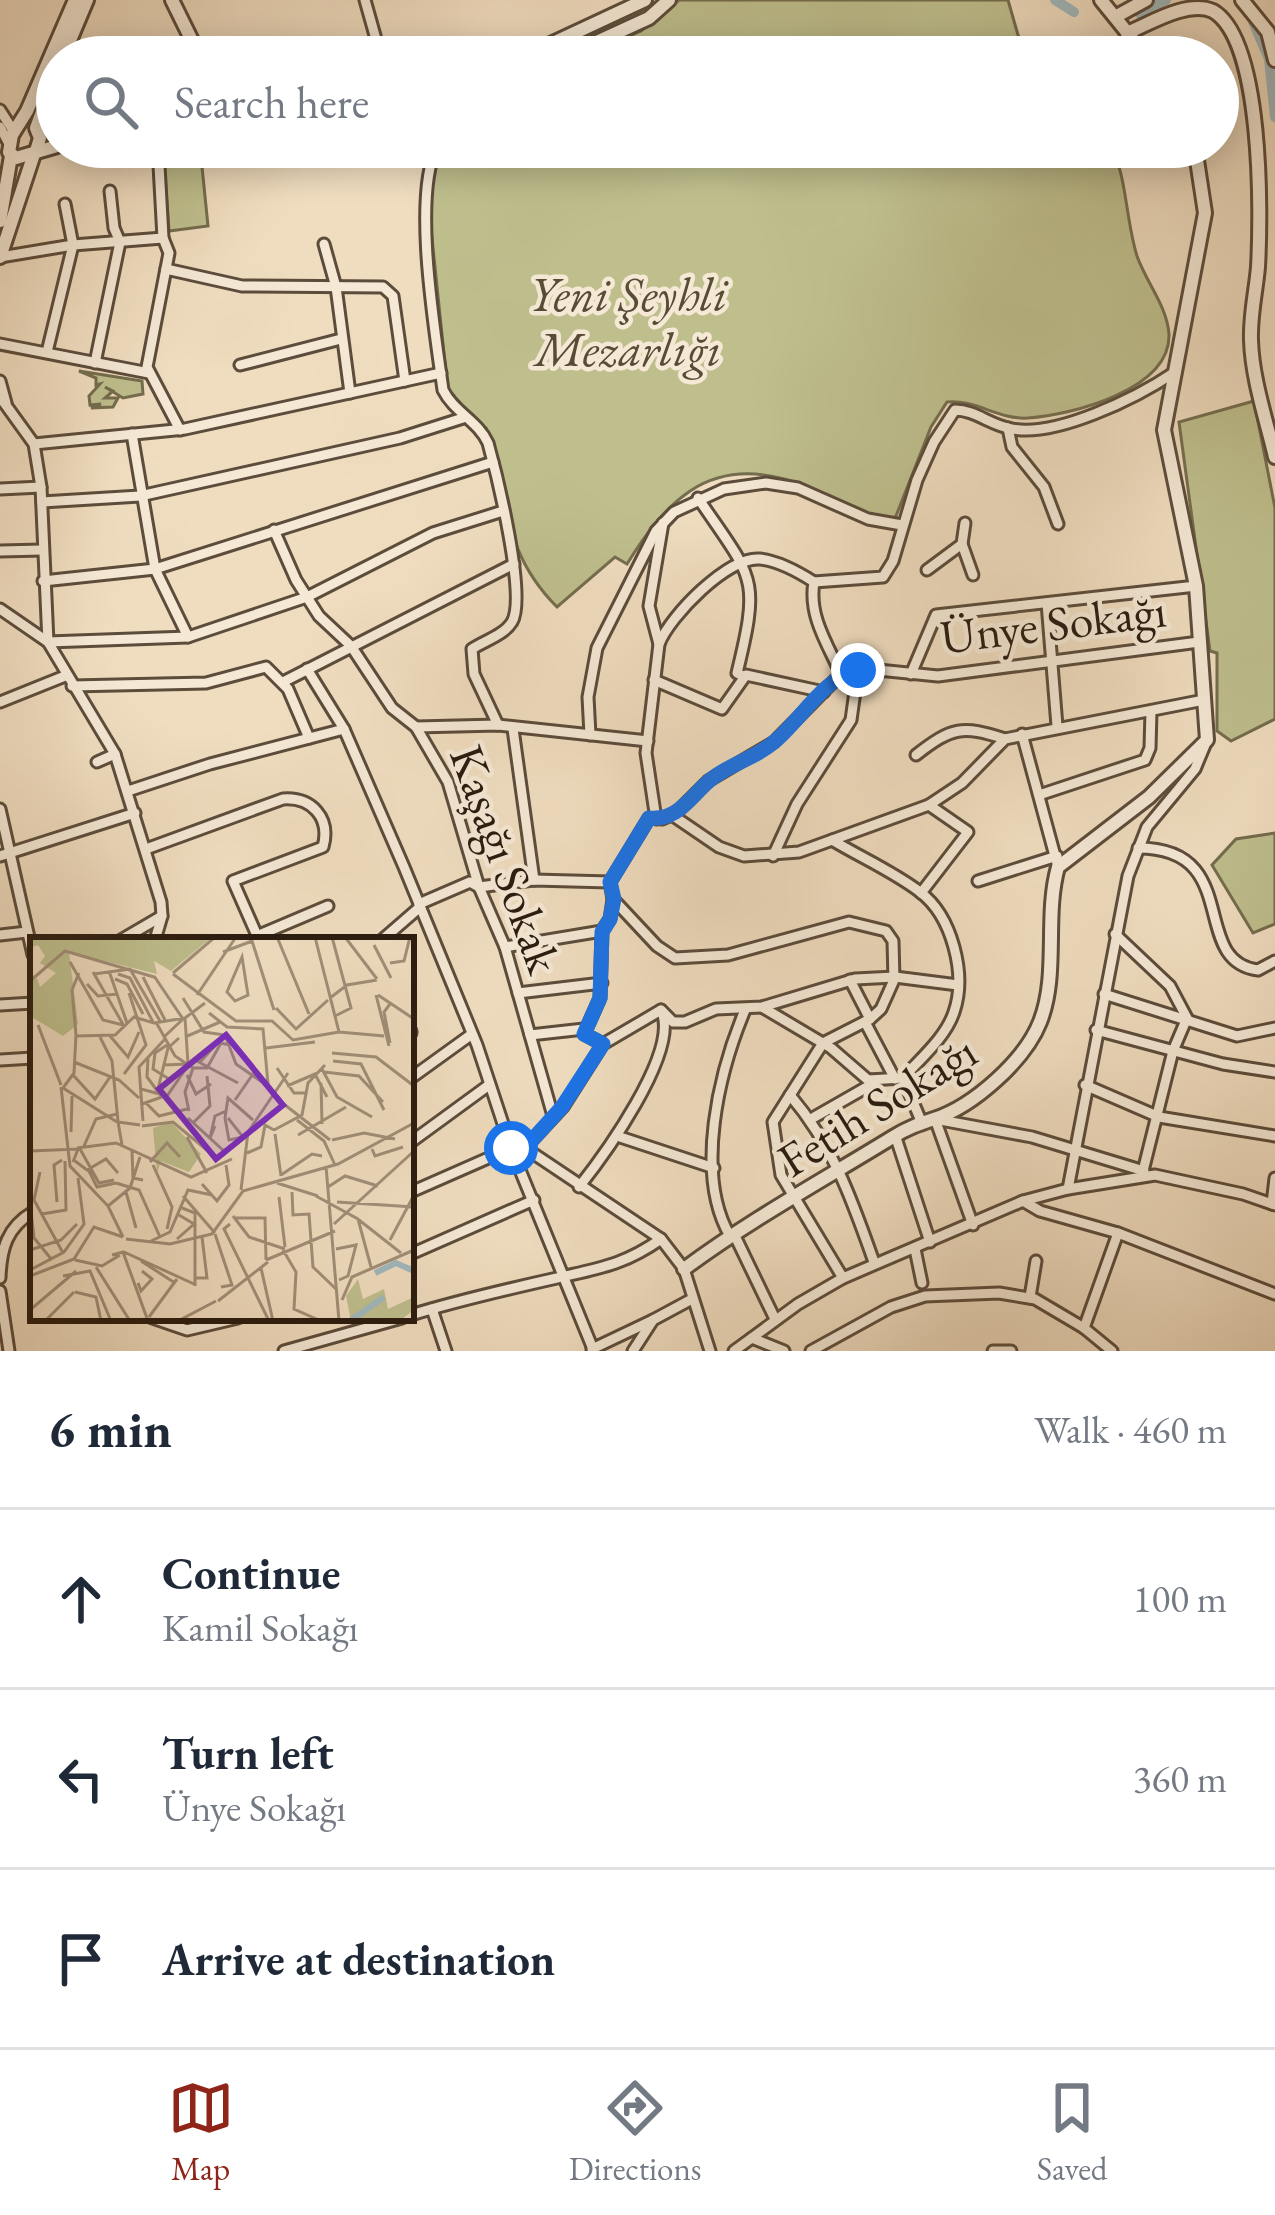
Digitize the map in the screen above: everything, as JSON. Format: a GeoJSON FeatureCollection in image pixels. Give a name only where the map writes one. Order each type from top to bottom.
{"type":"FeatureCollection","features":[{"type":"Feature","properties":{"kind":"street"},"geometry":{"type":"LineString","coordinates":[[58,36],[75,0]]}},
{"type":"Feature","properties":{"kind":"street"},"geometry":{"type":"LineString","coordinates":[[72,36],[87,0]]}},
{"type":"Feature","properties":{"kind":"street"},"geometry":{"type":"LineString","coordinates":[[172,0],[190,36]]}},
{"type":"Feature","properties":{"kind":"street"},"geometry":{"type":"LineString","coordinates":[[365,0],[375,36]]}},
{"type":"Feature","properties":{"kind":"street"},"geometry":{"type":"LineString","coordinates":[[568,36],[645,0]]}},
{"type":"Feature","properties":{"kind":"street"},"geometry":{"type":"LineString","coordinates":[[610,36],[649,18],[669,0]]}},
{"type":"Feature","properties":{"kind":"street"},"geometry":{"type":"LineString","coordinates":[[1103,0],[1130,36]]}},
{"type":"Feature","properties":{"kind":"street"},"geometry":{"type":"LineString","coordinates":[[1115,17],[1146,0]]}},
{"type":"Feature","properties":{"kind":"street"},"geometry":{"type":"LineString","coordinates":[[1242,0],[1268,32],[1275,60]]}},
{"type":"Feature","properties":{"kind":"street"},"geometry":{"type":"LineString","coordinates":[[1127,33],[1187,7],[1199,7],[1212,11],[1232,36]]}},
{"type":"Feature","properties":{"kind":"street"},"geometry":{"type":"LineString","coordinates":[[1239,51],[1246,66],[1259,232],[1251,345],[1275,457]]}},
{"type":"Feature","properties":{"kind":"street"},"geometry":{"type":"LineString","coordinates":[[0,221],[9,141],[36,83]]}},
{"type":"Feature","properties":{"kind":"street"},"geometry":{"type":"LineString","coordinates":[[0,110],[9,141],[25,158],[35,153]]}},
{"type":"Feature","properties":{"kind":"street"},"geometry":{"type":"LineString","coordinates":[[36,142],[0,257],[74,244],[163,238]]}},
{"type":"Feature","properties":{"kind":"street"},"geometry":{"type":"LineString","coordinates":[[159,168],[163,238],[169,253],[153,326],[149,373],[180,430]]}},
{"type":"Feature","properties":{"kind":"street"},"geometry":{"type":"LineString","coordinates":[[428,168],[424,206],[443,390],[463,418],[484,434],[514,564],[515,618],[506,629],[472,649],[474,674],[498,725]]}},
{"type":"Feature","properties":{"kind":"street"},"geometry":{"type":"LineString","coordinates":[[1068,1190],[1115,934],[1138,848],[1147,827],[1195,769],[1208,740],[1196,586],[1164,430],[1205,213],[1198,168]]}},
{"type":"Feature","properties":{"kind":"street"},"geometry":{"type":"LineString","coordinates":[[94,363],[120,242],[110,191]]}},
{"type":"Feature","properties":{"kind":"street"},"geometry":{"type":"LineString","coordinates":[[47,352],[74,244],[64,204]]}},
{"type":"Feature","properties":{"kind":"street"},"geometry":{"type":"LineString","coordinates":[[324,244],[336,287],[350,393]]}},
{"type":"Feature","properties":{"kind":"street"},"geometry":{"type":"LineString","coordinates":[[166,269],[242,286],[376,285],[389,291],[405,381]]}},
{"type":"Feature","properties":{"kind":"street"},"geometry":{"type":"LineString","coordinates":[[240,364],[341,339]]}},
{"type":"Feature","properties":{"kind":"street"},"geometry":{"type":"LineString","coordinates":[[2,344],[149,373]]}},
{"type":"Feature","properties":{"kind":"street"},"geometry":{"type":"LineString","coordinates":[[656,819],[647,741],[658,644],[682,610],[716,578],[741,562],[761,559],[814,582],[884,577],[934,442],[955,410],[1008,428],[1059,424],[1142,394],[1175,372]]}},
{"type":"Feature","properties":{"kind":"street"},"geometry":{"type":"LineString","coordinates":[[34,444],[180,430],[441,373]]}},
{"type":"Feature","properties":{"kind":"street"},"geometry":{"type":"LineString","coordinates":[[0,381],[8,408]]}},
{"type":"Feature","properties":{"kind":"street"},"geometry":{"type":"LineString","coordinates":[[0,397],[34,444],[41,487],[48,642],[115,754],[162,916],[156,937]]}},
{"type":"Feature","properties":{"kind":"street"},"geometry":{"type":"LineString","coordinates":[[42,502],[140,496],[400,438],[463,418]]}},
{"type":"Feature","properties":{"kind":"street"},"geometry":{"type":"LineString","coordinates":[[1008,428],[1012,447],[1044,487],[1058,524]]}},
{"type":"Feature","properties":{"kind":"street"},"geometry":{"type":"LineString","coordinates":[[132,434],[155,568],[188,637]]}},
{"type":"Feature","properties":{"kind":"street"},"geometry":{"type":"LineString","coordinates":[[43,581],[155,568],[493,462]]}},
{"type":"Feature","properties":{"kind":"street"},"geometry":{"type":"LineString","coordinates":[[590,735],[588,698],[597,648],[663,524],[698,498],[766,483],[798,488],[868,519],[902,525]]}},
{"type":"Feature","properties":{"kind":"street"},"geometry":{"type":"LineString","coordinates":[[0,489],[41,487]]}},
{"type":"Feature","properties":{"kind":"street"},"geometry":{"type":"LineString","coordinates":[[698,498],[741,562],[753,594],[737,674],[824,692]]}},
{"type":"Feature","properties":{"kind":"street"},"geometry":{"type":"LineString","coordinates":[[0,610],[48,642],[188,637],[307,597],[433,533],[503,511]]}},
{"type":"Feature","properties":{"kind":"street"},"geometry":{"type":"LineString","coordinates":[[965,523],[962,544],[974,574]]}},
{"type":"Feature","properties":{"kind":"street"},"geometry":{"type":"LineString","coordinates":[[658,644],[649,606],[663,524]]}},
{"type":"Feature","properties":{"kind":"street","name":"Kaşağı Sokak"},"geometry":{"type":"LineString","coordinates":[[274,530],[319,616],[352,646],[392,708],[416,727],[448,782],[479,887],[505,946],[553,1116]]}},
{"type":"Feature","properties":{"kind":"street"},"geometry":{"type":"LineString","coordinates":[[927,570],[962,544]]}},
{"type":"Feature","properties":{"kind":"street"},"geometry":{"type":"LineString","coordinates":[[0,551],[42,550]]}},
{"type":"Feature","properties":{"kind":"street"},"geometry":{"type":"LineString","coordinates":[[283,682],[514,564]]}},
{"type":"Feature","properties":{"kind":"street"},"geometry":{"type":"LineString","coordinates":[[603,1044],[584,1034],[584,1028],[600,998],[602,932],[614,899],[610,882],[649,818],[672,814],[698,796],[708,781],[774,742],[841,674],[817,623],[814,582]]}},
{"type":"Feature","properties":{"kind":"street"},"geometry":{"type":"LineString","coordinates":[[911,674],[936,614],[1196,586]]}},
{"type":"Feature","properties":{"kind":"street"},"geometry":{"type":"LineString","coordinates":[[1048,603],[1057,726]]}},
{"type":"Feature","properties":{"kind":"street","name":"Ünye Sokağı"},"geometry":{"type":"LineString","coordinates":[[841,674],[858,670],[938,676],[1199,642]]}},
{"type":"Feature","properties":{"kind":"street"},"geometry":{"type":"LineString","coordinates":[[0,702],[68,681],[206,683],[266,667],[283,682],[308,738]]}},
{"type":"Feature","properties":{"kind":"street"},"geometry":{"type":"LineString","coordinates":[[308,669],[344,729],[420,906],[590,1350],[692,1299]]}},
{"type":"Feature","properties":{"kind":"street"},"geometry":{"type":"LineString","coordinates":[[773,856],[797,804],[851,720],[858,670]]}},
{"type":"Feature","properties":{"kind":"street"},"geometry":{"type":"LineString","coordinates":[[654,680],[722,709],[743,676]]}},
{"type":"Feature","properties":{"kind":"street"},"geometry":{"type":"LineString","coordinates":[[672,814],[719,847],[744,856],[773,856],[929,805],[962,783],[1005,740],[1204,700]]}},
{"type":"Feature","properties":{"kind":"street"},"geometry":{"type":"LineString","coordinates":[[1039,795],[1145,760],[1151,711]]}},
{"type":"Feature","properties":{"kind":"street"},"geometry":{"type":"LineString","coordinates":[[416,727],[498,725],[647,741]]}},
{"type":"Feature","properties":{"kind":"street"},"geometry":{"type":"LineString","coordinates":[[916,755],[956,730],[971,728],[1005,740]]}},
{"type":"Feature","properties":{"kind":"street"},"geometry":{"type":"LineString","coordinates":[[128,790],[344,729]]}},
{"type":"Feature","properties":{"kind":"street"},"geometry":{"type":"LineString","coordinates":[[513,729],[534,880]]}},
{"type":"Feature","properties":{"kind":"street"},"geometry":{"type":"LineString","coordinates":[[1022,734],[1058,861]]}},
{"type":"Feature","properties":{"kind":"street"},"geometry":{"type":"LineString","coordinates":[[978,880],[1058,861],[1149,797],[1208,740]]}},
{"type":"Feature","properties":{"kind":"street"},"geometry":{"type":"LineString","coordinates":[[98,762],[115,754]]}},
{"type":"Feature","properties":{"kind":"street"},"geometry":{"type":"LineString","coordinates":[[146,849],[283,799],[299,798],[314,806],[326,836],[323,847],[233,881],[258,937]]}},
{"type":"Feature","properties":{"kind":"street"},"geometry":{"type":"LineString","coordinates":[[921,893],[968,832],[929,805]]}},
{"type":"Feature","properties":{"kind":"street"},"geometry":{"type":"LineString","coordinates":[[0,809],[4,855],[30,944]]}},
{"type":"Feature","properties":{"kind":"street"},"geometry":{"type":"LineString","coordinates":[[4,855],[135,813]]}},
{"type":"Feature","properties":{"kind":"street"},"geometry":{"type":"LineString","coordinates":[[811,1119],[875,1082],[899,1079],[947,1025],[955,1012],[958,985],[950,934],[939,911],[921,893],[832,840]]}},
{"type":"Feature","properties":{"kind":"street"},"geometry":{"type":"LineString","coordinates":[[1138,848],[1166,850],[1190,864],[1209,890],[1222,946],[1235,964],[1258,970],[1275,961]]}},
{"type":"Feature","properties":{"kind":"street","name":"Fetih Sokağı"},"geometry":{"type":"LineString","coordinates":[[684,1269],[895,1135],[975,1096],[1001,1074],[1040,1025],[1058,861]]}},
{"type":"Feature","properties":{"kind":"street"},"geometry":{"type":"LineString","coordinates":[[385,937],[420,906],[470,882],[479,887],[534,880],[610,882]]}},
{"type":"Feature","properties":{"kind":"street"},"geometry":{"type":"LineString","coordinates":[[614,899],[657,946],[675,958],[728,955],[849,922],[886,931],[893,941],[895,977],[881,1009],[823,1042],[777,1111],[773,1133],[781,1175],[793,1201],[843,1278]]}},
{"type":"Feature","properties":{"kind":"street"},"geometry":{"type":"LineString","coordinates":[[260,937],[328,906]]}},
{"type":"Feature","properties":{"kind":"street"},"geometry":{"type":"LineString","coordinates":[[126,937],[162,916]]}},
{"type":"Feature","properties":{"kind":"street"},"geometry":{"type":"LineString","coordinates":[[0,935],[27,932]]}},
{"type":"Feature","properties":{"kind":"street"},"geometry":{"type":"LineString","coordinates":[[505,946],[602,932]]}},
{"type":"Feature","properties":{"kind":"street"},"geometry":{"type":"LineString","coordinates":[[1115,934],[1170,986],[1187,1018]]}},
{"type":"Feature","properties":{"kind":"street"},"geometry":{"type":"LineString","coordinates":[[661,1010],[673,1022],[685,1022],[716,1009],[762,1007],[850,980],[895,977],[958,985]]}},
{"type":"Feature","properties":{"kind":"street"},"geometry":{"type":"LineString","coordinates":[[850,980],[904,1090],[928,1120],[974,1226]]}},
{"type":"Feature","properties":{"kind":"street"},"geometry":{"type":"LineString","coordinates":[[518,993],[602,983]]}},
{"type":"Feature","properties":{"kind":"street"},"geometry":{"type":"LineString","coordinates":[[1104,994],[1237,1036],[1275,1028]]}},
{"type":"Feature","properties":{"kind":"street"},"geometry":{"type":"LineString","coordinates":[[0,1005],[30,1003]]}},
{"type":"Feature","properties":{"kind":"street"},"geometry":{"type":"LineString","coordinates":[[762,1007],[823,1042],[875,1082]]}},
{"type":"Feature","properties":{"kind":"street"},"geometry":{"type":"LineString","coordinates":[[746,1009],[717,1092],[717,1206],[775,1319]]}},
{"type":"Feature","properties":{"kind":"street"},"geometry":{"type":"LineString","coordinates":[[525,1148],[603,1044],[661,1010]]}},
{"type":"Feature","properties":{"kind":"street"},"geometry":{"type":"LineString","coordinates":[[579,1187],[617,1136],[665,1042],[661,1010]]}},
{"type":"Feature","properties":{"kind":"street"},"geometry":{"type":"LineString","coordinates":[[1143,1171],[1173,1051],[1187,1018]]}},
{"type":"Feature","properties":{"kind":"street"},"geometry":{"type":"LineString","coordinates":[[530,1035],[584,1028]]}},
{"type":"Feature","properties":{"kind":"street"},"geometry":{"type":"LineString","coordinates":[[1096,1030],[1275,1072]]}},
{"type":"Feature","properties":{"kind":"street"},"geometry":{"type":"LineString","coordinates":[[414,1076],[472,1034]]}},
{"type":"Feature","properties":{"kind":"street"},"geometry":{"type":"LineString","coordinates":[[0,1060],[30,1058]]}},
{"type":"Feature","properties":{"kind":"street"},"geometry":{"type":"LineString","coordinates":[[414,1140],[488,1085]]}},
{"type":"Feature","properties":{"kind":"street"},"geometry":{"type":"LineString","coordinates":[[1085,1085],[1159,1117],[1275,1136]]}},
{"type":"Feature","properties":{"kind":"street"},"geometry":{"type":"LineString","coordinates":[[790,1095],[842,1170],[874,1262]]}},
{"type":"Feature","properties":{"kind":"street"},"geometry":{"type":"LineString","coordinates":[[928,1120],[1074,1148],[1155,1175],[1273,1205],[1275,1178]]}},
{"type":"Feature","properties":{"kind":"street"},"geometry":{"type":"LineString","coordinates":[[895,1135],[930,1241]]}},
{"type":"Feature","properties":{"kind":"street"},"geometry":{"type":"LineString","coordinates":[[617,1136],[714,1168]]}},
{"type":"Feature","properties":{"kind":"street"},"geometry":{"type":"LineString","coordinates":[[414,1191],[511,1148],[525,1148],[661,1239],[684,1269],[710,1351]]}},
{"type":"Feature","properties":{"kind":"street"},"geometry":{"type":"LineString","coordinates":[[734,1351],[775,1319],[874,1262],[974,1226],[1023,1202],[1155,1175]]}},
{"type":"Feature","properties":{"kind":"street"},"geometry":{"type":"LineString","coordinates":[[414,1253],[534,1200]]}},
{"type":"Feature","properties":{"kind":"street"},"geometry":{"type":"LineString","coordinates":[[1023,1202],[1275,1294]]}},
{"type":"Feature","properties":{"kind":"street"},"geometry":{"type":"LineString","coordinates":[[0,1278],[5,1240],[30,1213]]}},
{"type":"Feature","properties":{"kind":"street"},"geometry":{"type":"LineString","coordinates":[[1084,1328],[1118,1233]]}},
{"type":"Feature","properties":{"kind":"street"},"geometry":{"type":"LineString","coordinates":[[414,1314],[598,1271],[661,1239]]}},
{"type":"Feature","properties":{"kind":"street"},"geometry":{"type":"LineString","coordinates":[[915,1249],[922,1283]]}},
{"type":"Feature","properties":{"kind":"street"},"geometry":{"type":"LineString","coordinates":[[1030,1297],[1036,1261]]}},
{"type":"Feature","properties":{"kind":"street"},"geometry":{"type":"LineString","coordinates":[[0,1291],[9,1351]]}},
{"type":"Feature","properties":{"kind":"street"},"geometry":{"type":"LineString","coordinates":[[811,1351],[891,1307],[925,1296],[999,1293],[1030,1297],[1084,1328],[1112,1351]]}},
{"type":"Feature","properties":{"kind":"street"},"geometry":{"type":"LineString","coordinates":[[432,1309],[446,1351]]}},
{"type":"Feature","properties":{"kind":"street"},"geometry":{"type":"LineString","coordinates":[[161,1321],[187,1330],[225,1321]]}},
{"type":"Feature","properties":{"kind":"street"},"geometry":{"type":"LineString","coordinates":[[284,1351],[326,1346],[394,1321]]}},
{"type":"Feature","properties":{"kind":"street"},"geometry":{"type":"LineString","coordinates":[[633,1351],[652,1321]]}},
{"type":"Feature","properties":{"kind":"street"},"geometry":{"type":"LineString","coordinates":[[752,1338],[784,1351]]}},
{"type":"Feature","properties":{"kind":"street"},"geometry":{"type":"LineString","coordinates":[[993,1351],[1011,1351]]}},
{"type":"Feature","properties":{"kind":"green space"},"geometry":{"type":"Polygon","coordinates":[[[679,0],[1008,0],[1019,36],[630,36],[679,0]]]}},
{"type":"Feature","properties":{"kind":"green space"},"geometry":{"type":"Polygon","coordinates":[[[164,168],[202,168],[208,226],[169,231],[164,168]]]}},
{"type":"Feature","properties":{"kind":"green space","name":"Yeni Şeyhli Mezarlığı"},"geometry":{"type":"Polygon","coordinates":[[[435,168],[1119,168],[1137,256],[1169,334],[1165,354],[1154,370],[1137,384],[1092,405],[1017,418],[947,402],[931,427],[896,516],[888,521],[784,479],[732,475],[690,491],[657,522],[627,564],[615,557],[557,607],[539,586],[516,544],[486,428],[466,415],[448,392],[428,200],[435,168]]]}},
{"type":"Feature","properties":{"kind":"green space"},"geometry":{"type":"Polygon","coordinates":[[[79,371],[142,381],[143,394],[123,398],[112,392],[105,398],[118,398],[113,407],[91,408],[101,404],[90,405],[89,396],[100,384],[79,371]]]}},
{"type":"Feature","properties":{"kind":"green space"},"geometry":{"type":"Polygon","coordinates":[[[1254,401],[1275,508],[1275,719],[1231,741],[1217,731],[1217,653],[1210,651],[1179,422],[1254,401]]]}},
{"type":"Feature","properties":{"kind":"green space"},"geometry":{"type":"Polygon","coordinates":[[[1275,833],[1275,924],[1253,933],[1212,865],[1236,839],[1275,833]]]}},
{"type":"Feature","properties":{"kind":"waterway"},"geometry":{"type":"LineString","coordinates":[[1055,0],[1074,12]]}},
{"type":"Feature","properties":{"kind":"waterway"},"geometry":{"type":"LineString","coordinates":[[1140,14],[1166,0]]}},
{"type":"Feature","properties":{"kind":"waterway"},"geometry":{"type":"LineString","coordinates":[[1251,17],[1269,59],[1275,117]]}},
{"type":"Feature","properties":{"kind":"route"},"geometry":{"type":"LineString","coordinates":[[511,1148],[525,1148],[562,1107],[603,1044],[584,1034],[584,1028],[600,998],[602,932],[614,899],[610,882],[649,818],[662,820],[676,813],[708,781],[774,742],[841,674],[858,670]]}}]}
